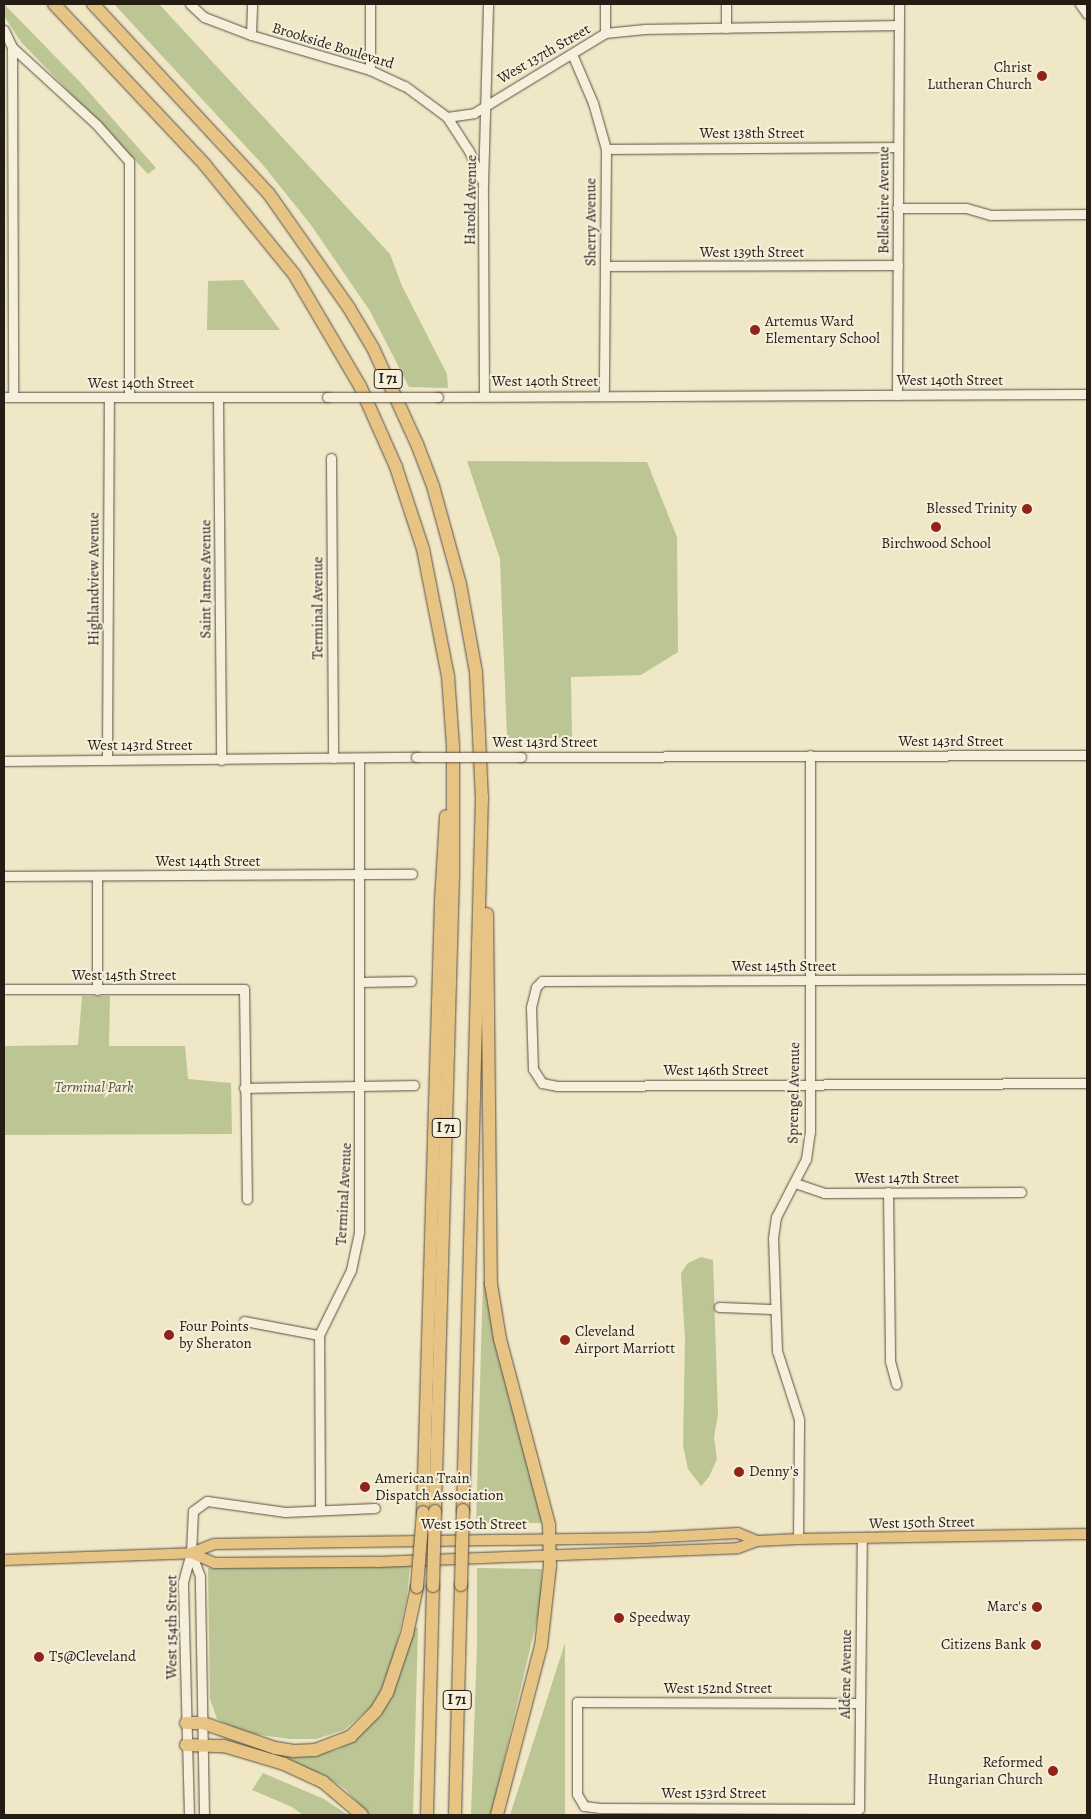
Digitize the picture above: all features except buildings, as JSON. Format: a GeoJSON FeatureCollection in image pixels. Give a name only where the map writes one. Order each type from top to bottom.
{"type":"FeatureCollection","features":[{"type":"Feature","properties":{"kind":"highway","name":"I 71"},"geometry":{"type":"LineString","coordinates":[[54,4],[246,212],[294,274],[336,340],[396,467],[423,549],[448,676],[453,746],[442,874],[429,1511],[433,1586],[427,1815]]}},
{"type":"Feature","properties":{"kind":"highway","name":"I 71"},"geometry":{"type":"LineString","coordinates":[[93,4],[226,146],[286,216],[349,308],[402,407],[433,486],[468,623],[479,709],[482,844],[455,1815]]}},
{"type":"Feature","properties":{"kind":"highway"},"geometry":{"type":"LineString","coordinates":[[482,844],[490,963],[491,1284],[500,1339],[549,1525],[550,1540],[549,1593],[541,1646],[496,1815]]}},
{"type":"Feature","properties":{"kind":"highway"},"geometry":{"type":"LineString","coordinates":[[186,1723],[203,1723],[275,1748],[294,1751],[315,1750],[351,1736],[376,1711],[387,1693],[407,1634],[417,1587],[429,1511]]}},
{"type":"Feature","properties":{"kind":"highway"},"geometry":{"type":"LineString","coordinates":[[186,1745],[224,1746],[307,1774],[334,1790],[362,1815]]}},
{"type":"Feature","properties":{"kind":"main road","name":"West 150th Street"},"geometry":{"type":"LineString","coordinates":[[4,1560],[192,1553],[214,1544],[550,1540],[738,1533],[757,1541]]}},
{"type":"Feature","properties":{"kind":"main road","name":"West 150th Street"},"geometry":{"type":"LineString","coordinates":[[192,1553],[215,1563],[550,1556],[738,1548],[757,1541],[798,1539],[1087,1534]]}},
{"type":"Feature","properties":{"kind":"street","name":"Brookside Boulevard"},"geometry":{"type":"LineString","coordinates":[[190,4],[204,17],[251,35],[370,70],[406,86],[447,118],[469,151],[483,185]]}},
{"type":"Feature","properties":{"kind":"street"},"geometry":{"type":"LineString","coordinates":[[251,35],[252,4]]}},
{"type":"Feature","properties":{"kind":"street"},"geometry":{"type":"LineString","coordinates":[[370,4],[370,70]]}},
{"type":"Feature","properties":{"kind":"street","name":"Harold Avenue"},"geometry":{"type":"LineString","coordinates":[[484,396],[483,185],[488,103],[488,4]]}},
{"type":"Feature","properties":{"kind":"street"},"geometry":{"type":"LineString","coordinates":[[605,34],[606,4]]}},
{"type":"Feature","properties":{"kind":"street"},"geometry":{"type":"LineString","coordinates":[[726,4],[726,28]]}},
{"type":"Feature","properties":{"kind":"street","name":"Belleshire Avenue"},"geometry":{"type":"LineString","coordinates":[[897,395],[899,4]]}},
{"type":"Feature","properties":{"kind":"street"},"geometry":{"type":"LineString","coordinates":[[1080,4],[1087,14]]}},
{"type":"Feature","properties":{"kind":"street","name":"West 137th Street"},"geometry":{"type":"LineString","coordinates":[[447,118],[474,113],[605,34],[726,28],[899,25]]}},
{"type":"Feature","properties":{"kind":"street"},"geometry":{"type":"LineString","coordinates":[[4,30],[12,47],[122,150],[129,161],[129,397]]}},
{"type":"Feature","properties":{"kind":"street"},"geometry":{"type":"LineString","coordinates":[[8,397],[12,47]]}},
{"type":"Feature","properties":{"kind":"street","name":"Sherry Avenue"},"geometry":{"type":"LineString","coordinates":[[572,54],[593,103],[606,149],[604,395]]}},
{"type":"Feature","properties":{"kind":"street","name":"West 138th Street"},"geometry":{"type":"LineString","coordinates":[[606,149],[898,147]]}},
{"type":"Feature","properties":{"kind":"street"},"geometry":{"type":"LineString","coordinates":[[897,208],[966,208],[991,215],[1087,214]]}},
{"type":"Feature","properties":{"kind":"street","name":"West 139th Street"},"geometry":{"type":"LineString","coordinates":[[605,266],[898,265]]}},
{"type":"Feature","properties":{"kind":"street","name":"West 140th Street"},"geometry":{"type":"LineString","coordinates":[[8,397],[218,398],[1087,394]]}},
{"type":"Feature","properties":{"kind":"street","name":"Highlandview Avenue"},"geometry":{"type":"LineString","coordinates":[[106,760],[109,397]]}},
{"type":"Feature","properties":{"kind":"street","name":"Saint James Avenue"},"geometry":{"type":"LineString","coordinates":[[218,398],[221,760]]}},
{"type":"Feature","properties":{"kind":"street","name":"Terminal Avenue"},"geometry":{"type":"LineString","coordinates":[[331,458],[333,758]]}},
{"type":"Feature","properties":{"kind":"street","name":"West 143rd Street"},"geometry":{"type":"LineString","coordinates":[[4,761],[810,755],[1087,756]]}},
{"type":"Feature","properties":{"kind":"street","name":"Sprengel Avenue"},"geometry":{"type":"LineString","coordinates":[[798,1539],[799,1419],[777,1351],[773,1309],[776,1217],[795,1184],[806,1159],[810,1132],[810,755]]}},
{"type":"Feature","properties":{"kind":"street","name":"Terminal Avenue"},"geometry":{"type":"LineString","coordinates":[[320,1509],[319,1335],[351,1270],[359,1232],[359,758]]}},
{"type":"Feature","properties":{"kind":"street","name":"West 144th Street"},"geometry":{"type":"LineString","coordinates":[[4,876],[412,874]]}},
{"type":"Feature","properties":{"kind":"street"},"geometry":{"type":"LineString","coordinates":[[96,877],[97,990]]}},
{"type":"Feature","properties":{"kind":"street","name":"West 145th Street"},"geometry":{"type":"LineString","coordinates":[[532,1039],[531,1006],[536,987],[542,981],[1087,979]]}},
{"type":"Feature","properties":{"kind":"street"},"geometry":{"type":"LineString","coordinates":[[360,982],[411,981]]}},
{"type":"Feature","properties":{"kind":"street","name":"West 145th Street"},"geometry":{"type":"LineString","coordinates":[[4,989],[244,989],[244,1088]]}},
{"type":"Feature","properties":{"kind":"street","name":"West 146th Street"},"geometry":{"type":"LineString","coordinates":[[532,1039],[536,1077],[542,1083],[557,1086],[1087,1084]]}},
{"type":"Feature","properties":{"kind":"street"},"geometry":{"type":"LineString","coordinates":[[247,1199],[244,1088],[414,1085]]}},
{"type":"Feature","properties":{"kind":"street","name":"West 147th Street"},"geometry":{"type":"LineString","coordinates":[[795,1184],[824,1193],[1021,1192]]}},
{"type":"Feature","properties":{"kind":"street"},"geometry":{"type":"LineString","coordinates":[[888,1192],[890,1361],[896,1384]]}},
{"type":"Feature","properties":{"kind":"street"},"geometry":{"type":"LineString","coordinates":[[719,1307],[773,1309]]}},
{"type":"Feature","properties":{"kind":"street"},"geometry":{"type":"LineString","coordinates":[[244,1321],[319,1335]]}},
{"type":"Feature","properties":{"kind":"street"},"geometry":{"type":"LineString","coordinates":[[192,1553],[191,1520],[193,1511],[202,1503],[284,1512],[376,1508]]}},
{"type":"Feature","properties":{"kind":"street","name":"Aldene Avenue"},"geometry":{"type":"LineString","coordinates":[[859,1809],[862,1539]]}},
{"type":"Feature","properties":{"kind":"street","name":"West 154th Street"},"geometry":{"type":"LineString","coordinates":[[189,1815],[184,1582],[192,1553]]}},
{"type":"Feature","properties":{"kind":"street","name":"West 154th Street"},"geometry":{"type":"LineString","coordinates":[[192,1553],[200,1576],[204,1815]]}},
{"type":"Feature","properties":{"kind":"street","name":"West 152nd Street"},"geometry":{"type":"LineString","coordinates":[[577,1794],[576,1702],[859,1703]]}},
{"type":"Feature","properties":{"kind":"street","name":"West 153rd Street"},"geometry":{"type":"LineString","coordinates":[[577,1794],[584,1806],[600,1808],[859,1809]]}},
{"type":"Feature","properties":{"kind":"green space"},"geometry":{"type":"Polygon","coordinates":[[[4,4],[81,83],[156,168],[148,174],[21,42],[4,16],[4,4]]]}},
{"type":"Feature","properties":{"kind":"green space"},"geometry":{"type":"Polygon","coordinates":[[[114,4],[159,4],[390,254],[402,286],[447,374],[448,388],[409,387],[370,311],[311,225],[263,165],[114,4]]]}},
{"type":"Feature","properties":{"kind":"green space"},"geometry":{"type":"Polygon","coordinates":[[[243,280],[280,330],[207,330],[208,281],[243,280]]]}},
{"type":"Feature","properties":{"kind":"green space"},"geometry":{"type":"Polygon","coordinates":[[[467,461],[647,462],[677,537],[678,652],[641,675],[571,677],[572,738],[507,738],[500,559],[467,461]]]}},
{"type":"Feature","properties":{"kind":"green space","name":"Terminal Park"},"geometry":{"type":"Polygon","coordinates":[[[82,996],[110,996],[109,1046],[185,1046],[188,1079],[231,1083],[232,1134],[4,1135],[4,1046],[78,1045],[82,996]]]}},
{"type":"Feature","properties":{"kind":"green space"},"geometry":{"type":"Polygon","coordinates":[[[701,1257],[713,1260],[718,1415],[714,1437],[717,1459],[709,1477],[701,1486],[688,1469],[683,1445],[685,1339],[681,1273],[688,1263],[701,1257]]]}},
{"type":"Feature","properties":{"kind":"green space"},"geometry":{"type":"Polygon","coordinates":[[[483,1281],[487,1281],[542,1523],[476,1523],[483,1281]]]}},
{"type":"Feature","properties":{"kind":"green space"},"geometry":{"type":"Polygon","coordinates":[[[410,1564],[407,1597],[390,1674],[372,1706],[344,1730],[316,1739],[289,1739],[241,1732],[217,1719],[210,1699],[208,1568],[410,1564]]]}},
{"type":"Feature","properties":{"kind":"green space"},"geometry":{"type":"Polygon","coordinates":[[[477,1568],[542,1569],[541,1602],[491,1815],[471,1815],[477,1646],[477,1568]]]}},
{"type":"Feature","properties":{"kind":"green space"},"geometry":{"type":"Polygon","coordinates":[[[413,1627],[418,1628],[413,1815],[369,1815],[345,1789],[324,1775],[286,1761],[287,1756],[310,1756],[337,1750],[354,1741],[381,1715],[395,1687],[413,1627]]]}},
{"type":"Feature","properties":{"kind":"green space"},"geometry":{"type":"Polygon","coordinates":[[[565,1643],[565,1815],[510,1815],[565,1643]]]}},
{"type":"Feature","properties":{"kind":"green space"},"geometry":{"type":"Polygon","coordinates":[[[263,1773],[324,1799],[348,1815],[303,1815],[292,1807],[252,1790],[263,1773]]]}},
{"type":"Feature","properties":{"kind":"place","name":"Christ Lutheran Church"},"geometry":{"type":"Point","coordinates":[1042,76]}},
{"type":"Feature","properties":{"kind":"place","name":"Artemus Ward Elementary School"},"geometry":{"type":"Point","coordinates":[755,330]}},
{"type":"Feature","properties":{"kind":"place","name":"Blessed Trinity"},"geometry":{"type":"Point","coordinates":[1027,509]}},
{"type":"Feature","properties":{"kind":"place","name":"Birchwood School"},"geometry":{"type":"Point","coordinates":[936,527]}},
{"type":"Feature","properties":{"kind":"place","name":"Four Points by Sheraton"},"geometry":{"type":"Point","coordinates":[169,1335]}},
{"type":"Feature","properties":{"kind":"place","name":"Cleveland Airport Marriott"},"geometry":{"type":"Point","coordinates":[565,1340]}},
{"type":"Feature","properties":{"kind":"place","name":"Denny's"},"geometry":{"type":"Point","coordinates":[739,1472]}},
{"type":"Feature","properties":{"kind":"place","name":"American Train Dispatch Association"},"geometry":{"type":"Point","coordinates":[365,1487]}},
{"type":"Feature","properties":{"kind":"place","name":"Marc's"},"geometry":{"type":"Point","coordinates":[1037,1607]}},
{"type":"Feature","properties":{"kind":"place","name":"Speedway"},"geometry":{"type":"Point","coordinates":[619,1618]}},
{"type":"Feature","properties":{"kind":"place","name":"Citizens Bank"},"geometry":{"type":"Point","coordinates":[1036,1645]}},
{"type":"Feature","properties":{"kind":"place","name":"T5@Cleveland"},"geometry":{"type":"Point","coordinates":[39,1657]}},
{"type":"Feature","properties":{"kind":"place","name":"Reformed Hungarian Church"},"geometry":{"type":"Point","coordinates":[1053,1771]}}]}
